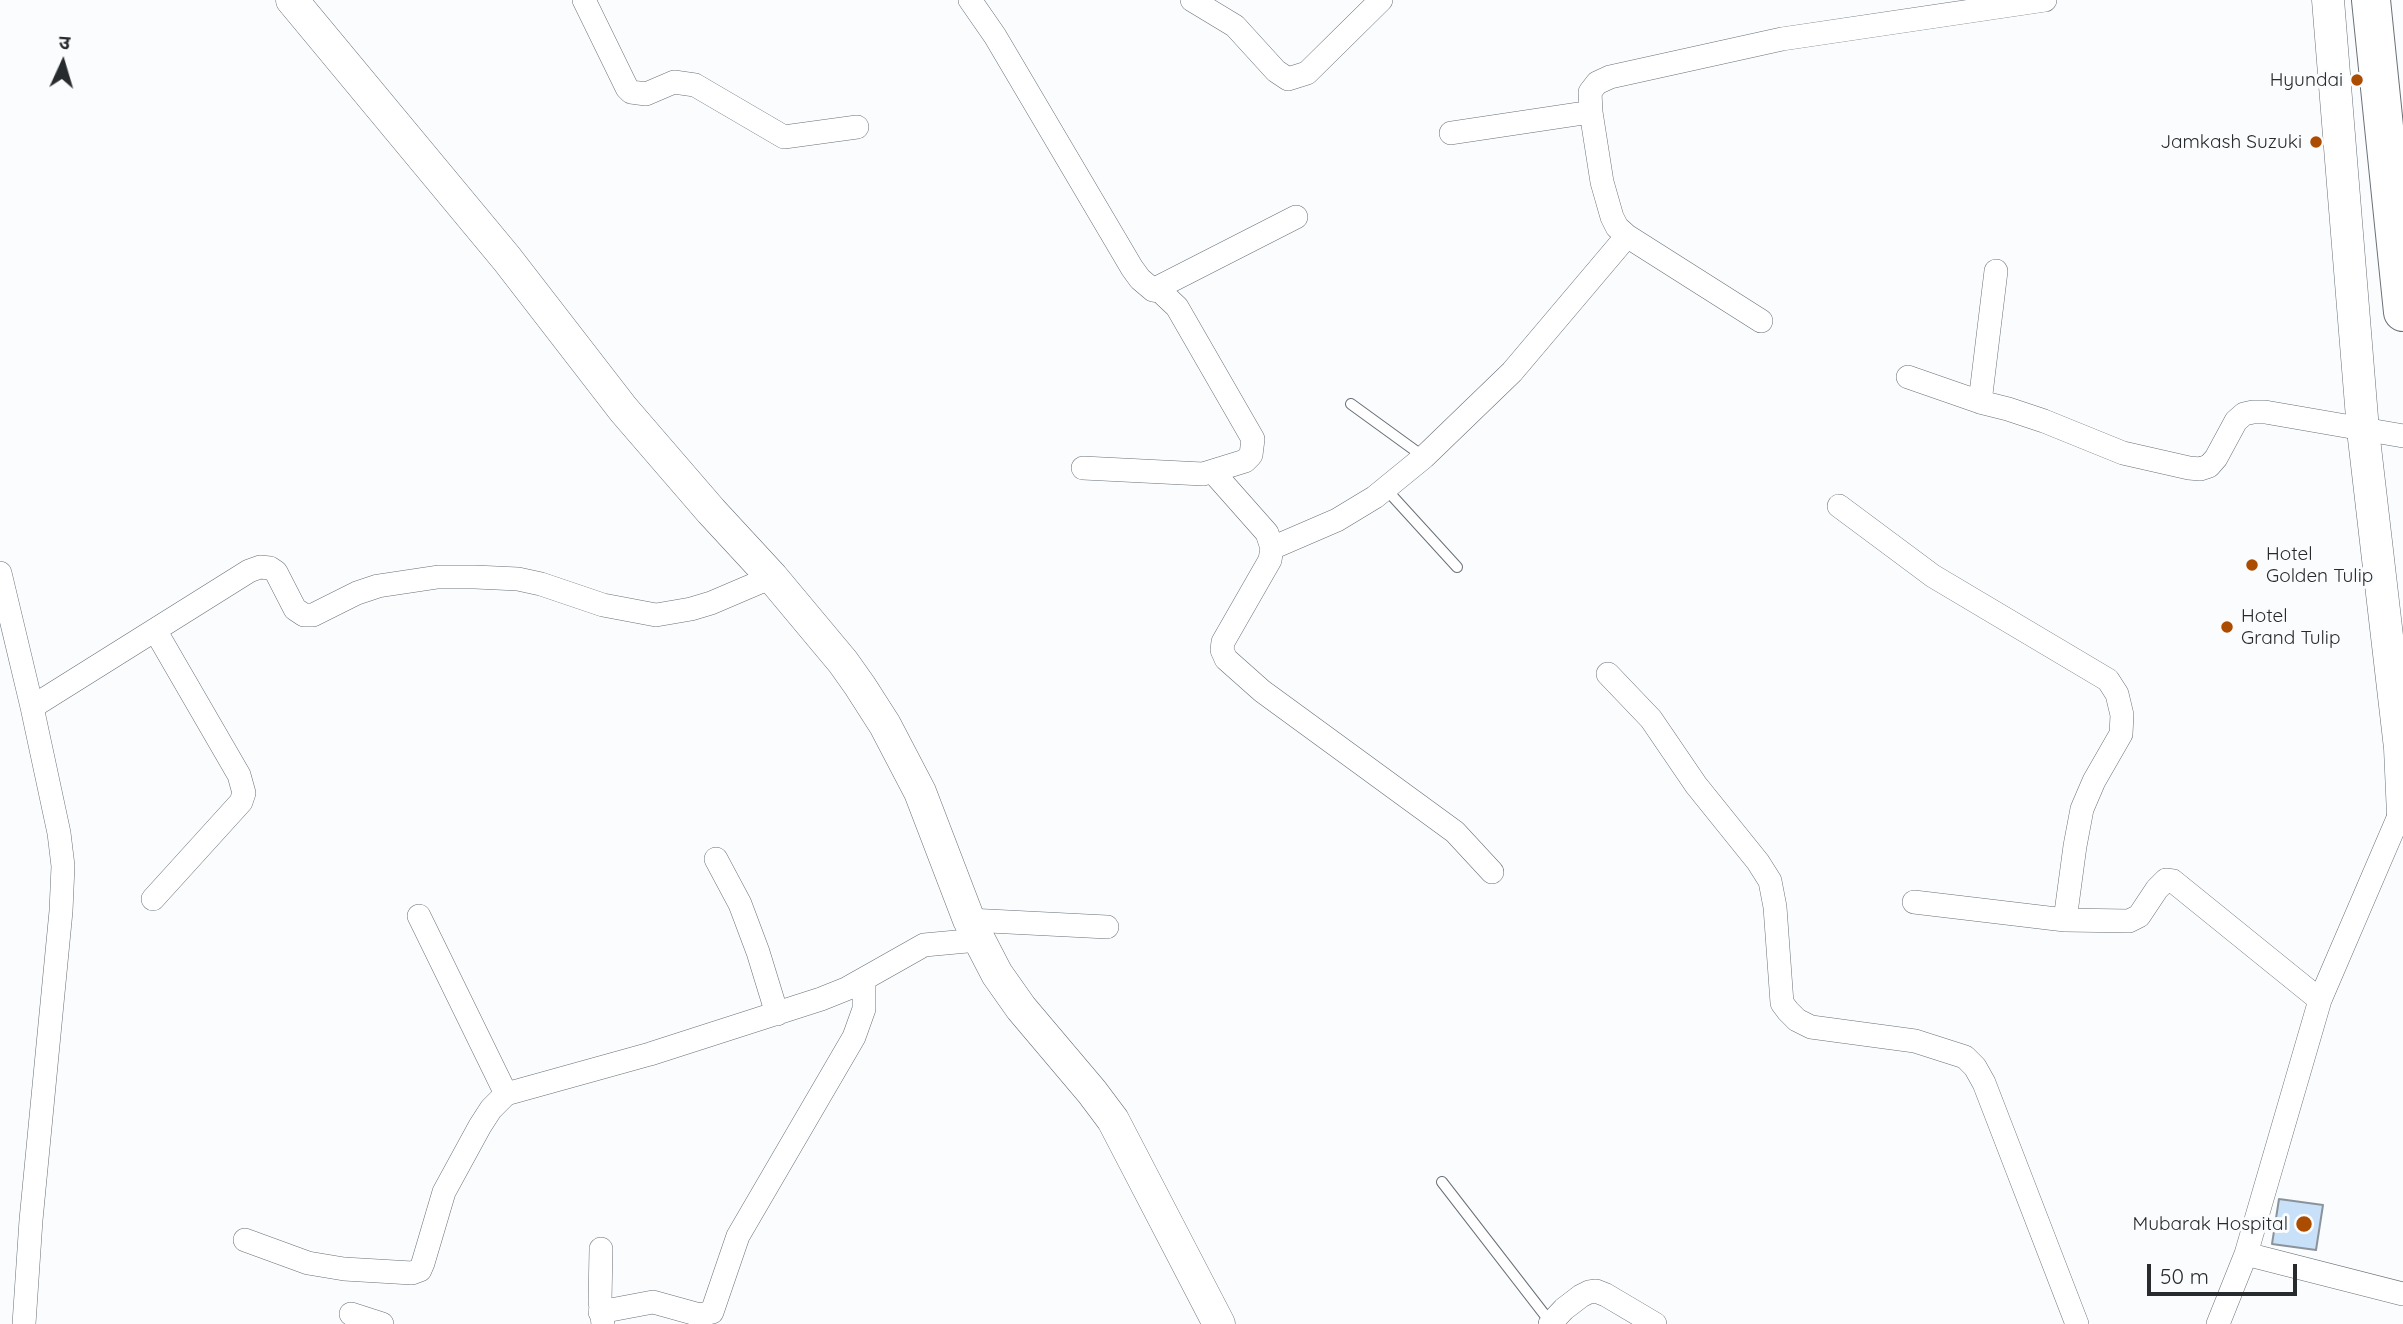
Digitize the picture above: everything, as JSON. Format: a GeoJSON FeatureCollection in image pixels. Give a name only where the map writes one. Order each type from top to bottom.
{"type":"FeatureCollection","features":[{"type":"Feature","properties":{"kind":"highway"},"geometry":{"type":"LineString","coordinates":[[2371,0],[2403,312]]}},
{"type":"Feature","properties":{"kind":"street"},"geometry":{"type":"LineString","coordinates":[[292,0],[507,259],[623,409],[772,577],[843,662],[885,725],[920,792],[974,930],[997,974],[1021,1008],[1093,1091],[1113,1120],[1219,1324]]}},
{"type":"Feature","properties":{"kind":"street"},"geometry":{"type":"LineString","coordinates":[[584,0],[631,92],[646,94],[674,82],[695,85],[784,137],[857,127]]}},
{"type":"Feature","properties":{"kind":"street"},"geometry":{"type":"LineString","coordinates":[[970,0],[995,36],[1132,268],[1140,279],[1153,290],[1160,291],[1177,307],[1253,439],[1251,455],[1245,461],[1213,472],[1189,475],[1083,468]]}},
{"type":"Feature","properties":{"kind":"street"},"geometry":{"type":"LineString","coordinates":[[1192,0],[1235,26],[1276,71],[1288,79],[1307,73],[1381,0]]}},
{"type":"Feature","properties":{"kind":"street"},"geometry":{"type":"LineString","coordinates":[[1761,321],[1617,227],[1606,202],[1591,112],[1592,88],[1610,77],[1782,39],[2045,0]]}},
{"type":"Feature","properties":{"kind":"street"},"geometry":{"type":"LineString","coordinates":[[2328,0],[2363,430],[2400,748],[2403,815]]}},
{"type":"Feature","properties":{"kind":"street"},"geometry":{"type":"LineString","coordinates":[[1451,133],[1591,112]]}},
{"type":"Feature","properties":{"kind":"street"},"geometry":{"type":"LineString","coordinates":[[1153,290],[1296,217]]}},
{"type":"Feature","properties":{"kind":"street"},"geometry":{"type":"LineString","coordinates":[[1272,548],[1337,520],[1385,488],[1424,457],[1512,372],[1627,236]]}},
{"type":"Feature","properties":{"kind":"street"},"geometry":{"type":"LineString","coordinates":[[1980,402],[1996,271]]}},
{"type":"Feature","properties":{"kind":"street"},"geometry":{"type":"LineString","coordinates":[[1908,377],[2044,421],[2123,453],[2189,468],[2200,469],[2208,466],[2216,458],[2236,421],[2253,411],[2403,436]]}},
{"type":"Feature","properties":{"kind":"street"},"geometry":{"type":"LineString","coordinates":[[1213,472],[1267,533],[1272,548],[1269,560],[1223,642],[1222,650],[1226,659],[1262,691],[1455,832],[1492,872]]}},
{"type":"Feature","properties":{"kind":"street"},"geometry":{"type":"LineString","coordinates":[[1839,506],[1933,576],[2108,680],[2117,694],[2123,715],[2121,734],[2094,781],[2082,809],[2065,920]]}},
{"type":"Feature","properties":{"kind":"street"},"geometry":{"type":"LineString","coordinates":[[32,707],[249,571],[260,567],[276,572],[295,609],[304,615],[313,615],[357,593],[378,586],[427,578],[463,577],[518,579],[603,605],[656,615],[691,609],[772,577]]}},
{"type":"Feature","properties":{"kind":"street"},"geometry":{"type":"LineString","coordinates":[[0,573],[32,707],[59,833],[63,866],[24,1324]]}},
{"type":"Feature","properties":{"kind":"street"},"geometry":{"type":"LineString","coordinates":[[153,899],[241,802],[244,793],[239,775],[155,630]]}},
{"type":"Feature","properties":{"kind":"street"},"geometry":{"type":"LineString","coordinates":[[1608,674],[1651,719],[1696,785],[1770,881],[1781,996],[1788,1011],[1797,1020],[1811,1027],[1914,1041],[1965,1057],[1975,1067],[1984,1083],[2077,1324]]}},
{"type":"Feature","properties":{"kind":"street"},"geometry":{"type":"LineString","coordinates":[[2218,1324],[2246,1254],[2320,1000],[2402,809]]}},
{"type":"Feature","properties":{"kind":"street"},"geometry":{"type":"LineString","coordinates":[[716,859],[740,904],[777,1014]]}},
{"type":"Feature","properties":{"kind":"street"},"geometry":{"type":"LineString","coordinates":[[1914,902],[2065,920],[2134,919],[2139,916],[2157,888],[2166,880],[2173,881],[2320,1000]]}},
{"type":"Feature","properties":{"kind":"street"},"geometry":{"type":"LineString","coordinates":[[419,916],[506,1094]]}},
{"type":"Feature","properties":{"kind":"street"},"geometry":{"type":"LineString","coordinates":[[245,1240],[308,1264],[412,1273],[419,1270],[444,1192],[480,1126],[491,1109],[506,1094],[650,1054],[821,999],[864,979],[924,945],[974,930],[1107,928]]}},
{"type":"Feature","properties":{"kind":"street"},"geometry":{"type":"LineString","coordinates":[[601,1249],[601,1318],[653,1302],[700,1315],[715,1309],[738,1237],[854,1037],[864,1009],[864,979]]}},
{"type":"Feature","properties":{"kind":"street"},"geometry":{"type":"LineString","coordinates":[[2246,1254],[2403,1294]]}},
{"type":"Feature","properties":{"kind":"street"},"geometry":{"type":"LineString","coordinates":[[1551,1323],[1581,1296],[1596,1292],[1606,1295],[1655,1324]]}},
{"type":"Feature","properties":{"kind":"street"},"geometry":{"type":"LineString","coordinates":[[351,1314],[382,1324]]}},
{"type":"Feature","properties":{"kind":"lane"},"geometry":{"type":"LineString","coordinates":[[1351,404],[1424,457]]}},
{"type":"Feature","properties":{"kind":"lane"},"geometry":{"type":"LineString","coordinates":[[1385,488],[1457,567]]}},
{"type":"Feature","properties":{"kind":"lane"},"geometry":{"type":"LineString","coordinates":[[1443,1182],[1551,1323]]}},
{"type":"Feature","properties":{"kind":"building"},"geometry":{"type":"Polygon","coordinates":[[[2279,1199],[2323,1205],[2316,1250],[2272,1244],[2279,1199]]]}},
{"type":"Feature","properties":{"kind":"place","name":"Hyundai"},"geometry":{"type":"Point","coordinates":[2357,80]}},
{"type":"Feature","properties":{"kind":"place","name":"Jamkash Suzuki"},"geometry":{"type":"Point","coordinates":[2316,142]}},
{"type":"Feature","properties":{"kind":"place","name":"Hotel Golden Tulip"},"geometry":{"type":"Point","coordinates":[2252,565]}},
{"type":"Feature","properties":{"kind":"place","name":"Hotel Grand Tulip"},"geometry":{"type":"Point","coordinates":[2227,627]}},
{"type":"Feature","properties":{"kind":"place","name":"Mubarak Hospital"},"geometry":{"type":"Point","coordinates":[2304,1224]}}]}
